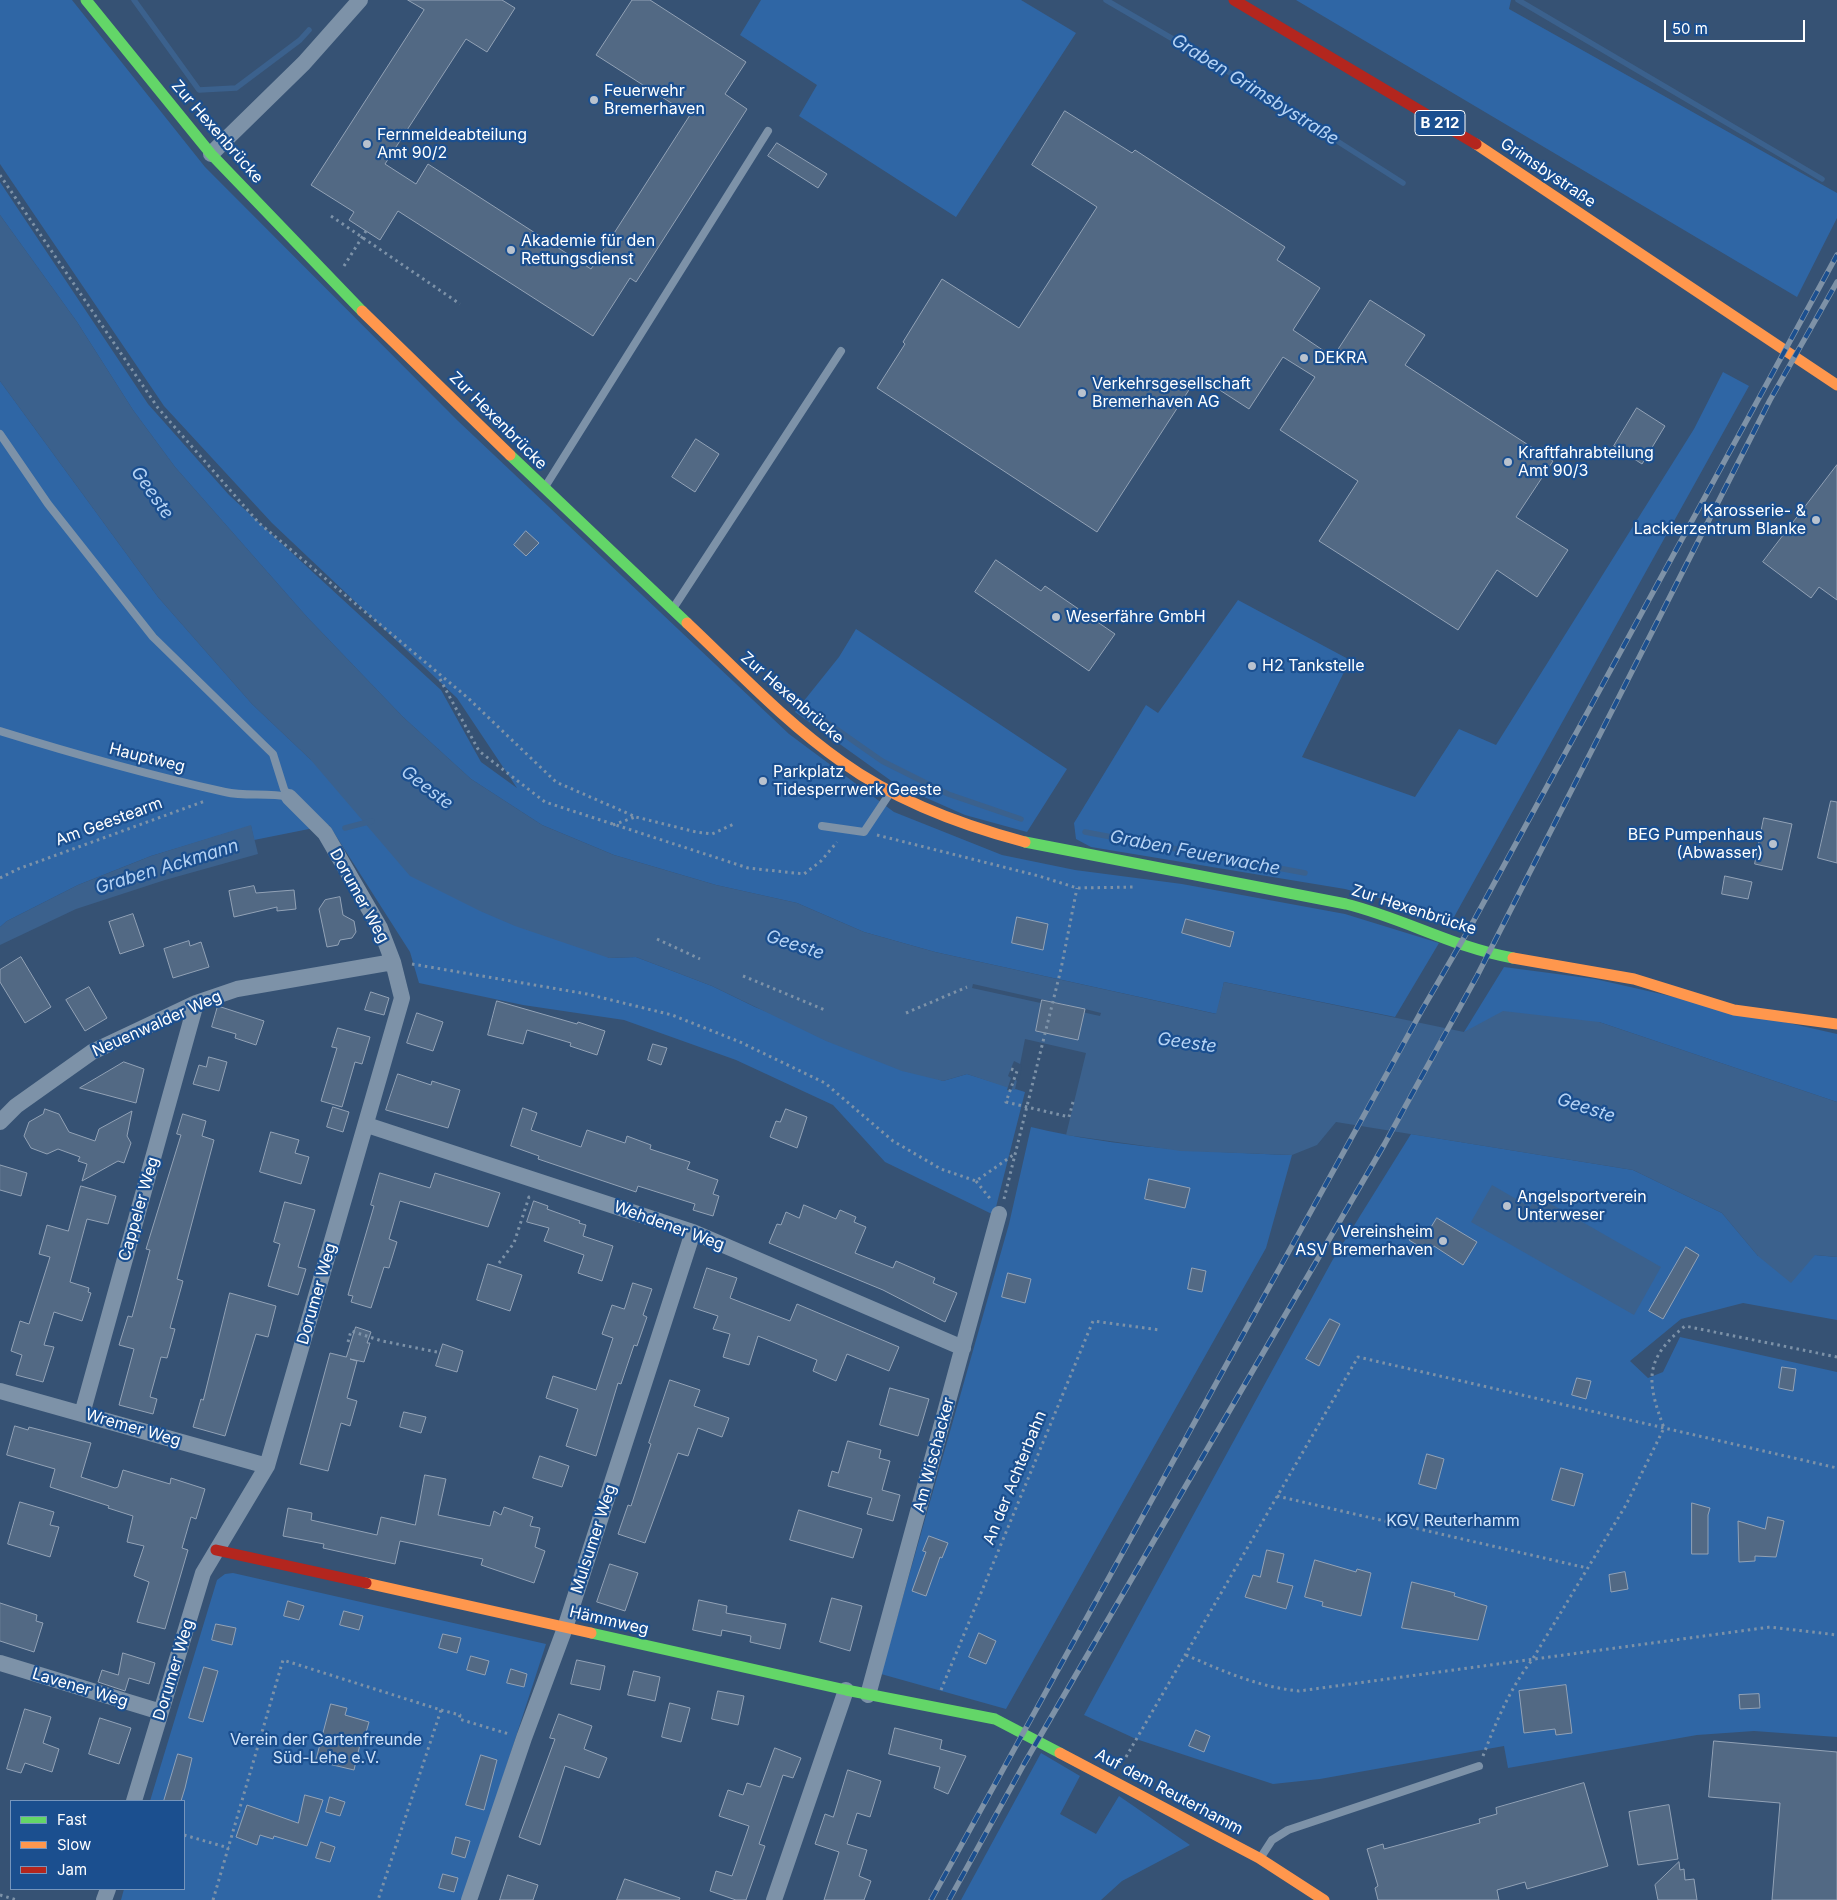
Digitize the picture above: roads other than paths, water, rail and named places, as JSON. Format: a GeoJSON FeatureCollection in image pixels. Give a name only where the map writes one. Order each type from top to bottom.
{"type":"FeatureCollection","features":[{"type":"Feature","properties":{"kind":"main road","name":"Zur Hexenbrücke"},"geometry":{"type":"LineString","coordinates":[[86,0],[211,154],[331,281],[544,488],[800,730],[843,763],[891,792],[972,828],[1046,848],[1346,904],[1384,914],[1417,926],[1438,937],[1507,957],[1634,978],[1734,1010],[1796,1020],[1837,1024]]}},
{"type":"Feature","properties":{"kind":"main road","name":"Grimsbystraße"},"geometry":{"type":"LineString","coordinates":[[1234,0],[1472,142],[1837,385]]}},
{"type":"Feature","properties":{"kind":"main road","name":"Hämmweg"},"geometry":{"type":"LineString","coordinates":[[216,1550],[868,1695],[995,1720]]}},
{"type":"Feature","properties":{"kind":"main road","name":"Auf dem Reuterhamm"},"geometry":{"type":"LineString","coordinates":[[995,1720],[1164,1806],[1259,1858],[1324,1900]]}},
{"type":"Feature","properties":{"kind":"street"},"geometry":{"type":"LineString","coordinates":[[211,154],[304,64],[360,0]]}},
{"type":"Feature","properties":{"kind":"street","name":"Dorumer Weg"},"geometry":{"type":"LineString","coordinates":[[134,1800],[203,1573],[267,1466],[367,1125],[402,998],[393,962],[380,928],[325,833],[289,797]]}},
{"type":"Feature","properties":{"kind":"street","name":"Neuenwalder Weg"},"geometry":{"type":"LineString","coordinates":[[0,1122],[16,1106],[92,1052],[196,1003],[237,989],[393,962]]}},
{"type":"Feature","properties":{"kind":"street","name":"Cappeler Weg"},"geometry":{"type":"LineString","coordinates":[[82,1414],[196,1003]]}},
{"type":"Feature","properties":{"kind":"street","name":"Wehdener Weg"},"geometry":{"type":"LineString","coordinates":[[367,1125],[693,1232],[963,1348]]}},
{"type":"Feature","properties":{"kind":"street","name":"Am Wischacker"},"geometry":{"type":"LineString","coordinates":[[868,1695],[999,1214]]}},
{"type":"Feature","properties":{"kind":"street","name":"Mulsumer Weg"},"geometry":{"type":"LineString","coordinates":[[469,1900],[524,1738],[565,1628],[693,1232]]}},
{"type":"Feature","properties":{"kind":"street","name":"Wremer Weg"},"geometry":{"type":"LineString","coordinates":[[0,1391],[267,1466]]}},
{"type":"Feature","properties":{"kind":"street","name":"Lavener Weg"},"geometry":{"type":"LineString","coordinates":[[0,1663],[161,1712]]}},
{"type":"Feature","properties":{"kind":"street"},"geometry":{"type":"LineString","coordinates":[[774,1900],[846,1690]]}},
{"type":"Feature","properties":{"kind":"lane"},"geometry":{"type":"LineString","coordinates":[[544,488],[768,131]]}},
{"type":"Feature","properties":{"kind":"lane"},"geometry":{"type":"LineString","coordinates":[[672,610],[841,351]]}},
{"type":"Feature","properties":{"kind":"lane"},"geometry":{"type":"LineString","coordinates":[[0,434],[48,504],[153,636],[274,754],[284,789],[289,797]]}},
{"type":"Feature","properties":{"kind":"lane","name":"Hauptweg"},"geometry":{"type":"LineString","coordinates":[[0,731],[63,750],[227,793],[274,793],[289,797]]}},
{"type":"Feature","properties":{"kind":"lane"},"geometry":{"type":"LineString","coordinates":[[822,826],[864,832],[891,792]]}},
{"type":"Feature","properties":{"kind":"lane"},"geometry":{"type":"LineString","coordinates":[[1259,1858],[1272,1840],[1288,1830],[1479,1766]]}},
{"type":"Feature","properties":{"kind":"water","name":"Geeste"},"geometry":{"type":"Polygon","coordinates":[[[0,215],[77,322],[133,410],[175,467],[307,617],[403,717],[471,779],[542,825],[614,855],[716,885],[797,903],[864,932],[935,952],[1216,1014],[1224,982],[1464,1032],[1503,1011],[1599,1022],[1837,1102],[1837,1257],[1815,1255],[1791,1283],[1758,1256],[1722,1213],[1633,1170],[1336,1122],[1317,1145],[1292,1155],[1181,1151],[1066,1135],[1086,1053],[1025,1039],[1015,1090],[967,1074],[943,1081],[902,1071],[826,1041],[712,986],[636,957],[609,958],[515,926],[480,911],[410,876],[310,759],[252,704],[158,597],[0,381],[0,215]],[[973,984],[972,988],[1100,1016],[1101,1013],[973,984]]]}},
{"type":"Feature","properties":{"kind":"water"},"geometry":{"type":"Polygon","coordinates":[[[251,825],[258,854],[165,880],[76,909],[0,945],[0,927],[7,921],[78,885],[151,856],[251,825]]]}},
{"type":"Feature","properties":{"kind":"water"},"geometry":{"type":"Polygon","coordinates":[[[1492,1185],[1530,1207],[1537,1196],[1661,1267],[1634,1315],[1471,1222],[1492,1185]]]}},
{"type":"Feature","properties":{"kind":"waterway","name":"Graben Feuerwache"},"geometry":{"type":"LineString","coordinates":[[134,0],[199,90],[236,88],[300,40],[309,30]]}},
{"type":"Feature","properties":{"kind":"waterway","name":"Graben Grimsbystraße"},"geometry":{"type":"LineString","coordinates":[[1106,0],[1216,64],[1403,183]]}},
{"type":"Feature","properties":{"kind":"waterway"},"geometry":{"type":"LineString","coordinates":[[1518,0],[1822,179]]}},
{"type":"Feature","properties":{"kind":"waterway","name":"Graben Feuerwache"},"geometry":{"type":"LineString","coordinates":[[812,712],[882,761],[948,794],[1021,819]]}},
{"type":"Feature","properties":{"kind":"waterway","name":"Graben Ackmann"},"geometry":{"type":"LineString","coordinates":[[345,828],[372,821]]}},
{"type":"Feature","properties":{"kind":"waterway","name":"Graben Feuerwache"},"geometry":{"type":"LineString","coordinates":[[1085,832],[1305,873]]}},
{"type":"Feature","properties":{"kind":"railway"},"geometry":{"type":"LineString","coordinates":[[931,1900],[1422,1010],[1473,922],[1837,255]]}},
{"type":"Feature","properties":{"kind":"railway"},"geometry":{"type":"LineString","coordinates":[[949,1900],[1024,1764],[1384,1145],[1477,976],[1770,400],[1837,282]]}},
{"type":"Feature","properties":{"kind":"place","name":"Feuerwehr Bremerhaven"},"geometry":{"type":"Point","coordinates":[594,100]}},
{"type":"Feature","properties":{"kind":"place","name":"Fernmeldeabteilung Amt 90/2"},"geometry":{"type":"Point","coordinates":[367,144]}},
{"type":"Feature","properties":{"kind":"place","name":"Akademie für den Rettungsdienst"},"geometry":{"type":"Point","coordinates":[511,250]}},
{"type":"Feature","properties":{"kind":"place","name":"DEKRA"},"geometry":{"type":"Point","coordinates":[1304,358]}},
{"type":"Feature","properties":{"kind":"place","name":"Verkehrsgesellschaft Bremerhaven AG"},"geometry":{"type":"Point","coordinates":[1082,393]}},
{"type":"Feature","properties":{"kind":"place","name":"Kraftfahrabteilung Amt 90/3"},"geometry":{"type":"Point","coordinates":[1508,462]}},
{"type":"Feature","properties":{"kind":"place","name":"Karosserie- & Lackierzentrum Blanke"},"geometry":{"type":"Point","coordinates":[1816,520]}},
{"type":"Feature","properties":{"kind":"place","name":"Weserfähre GmbH"},"geometry":{"type":"Point","coordinates":[1056,617]}},
{"type":"Feature","properties":{"kind":"place","name":"H2 Tankstelle"},"geometry":{"type":"Point","coordinates":[1252,666]}},
{"type":"Feature","properties":{"kind":"place","name":"Parkplatz Tidesperrwerk Geeste"},"geometry":{"type":"Point","coordinates":[763,781]}},
{"type":"Feature","properties":{"kind":"place","name":"BEG Pumpenhaus (Abwasser)"},"geometry":{"type":"Point","coordinates":[1773,844]}},
{"type":"Feature","properties":{"kind":"place","name":"Angelsportverein Unterweser"},"geometry":{"type":"Point","coordinates":[1507,1206]}},
{"type":"Feature","properties":{"kind":"place","name":"Vereinsheim ASV Bremerhaven"},"geometry":{"type":"Point","coordinates":[1443,1241]}},
{"type":"Feature","properties":{"kind":"park label","name":"KGV Reuterhamm"},"geometry":{"type":"Point","coordinates":[1453,1521]}},
{"type":"Feature","properties":{"kind":"park label","name":"Verein der Gartenfreunde Süd-Lehe e.V."},"geometry":{"type":"Point","coordinates":[326,1749]}}]}
